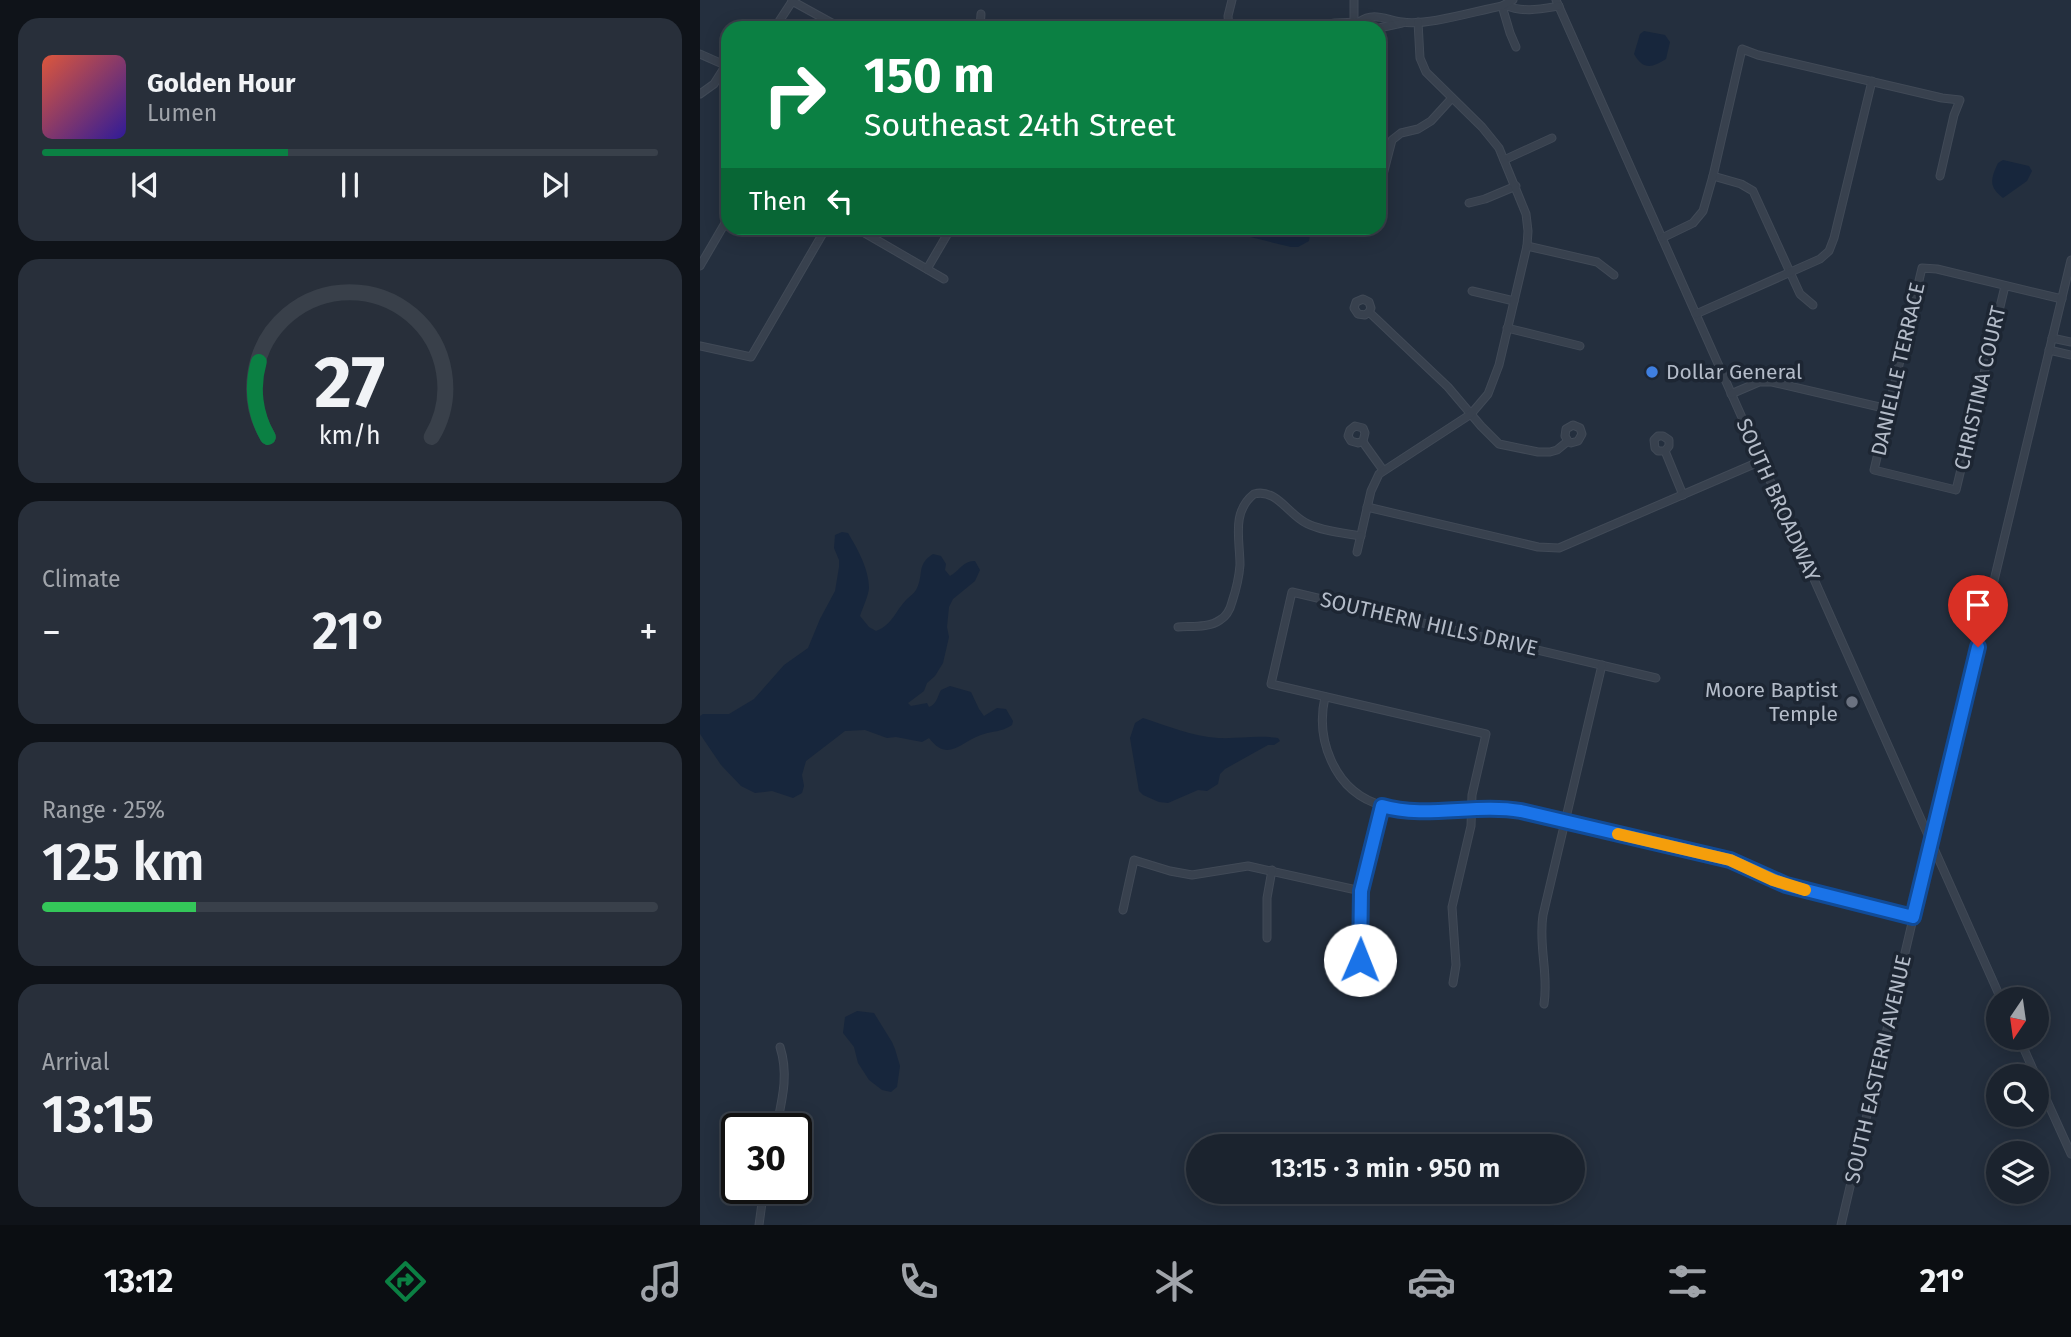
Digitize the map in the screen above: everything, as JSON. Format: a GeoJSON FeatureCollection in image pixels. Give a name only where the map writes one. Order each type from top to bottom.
{"type":"FeatureCollection","features":[{"type":"Feature","properties":{"kind":"street"},"geometry":{"type":"LineString","coordinates":[[779,21],[793,0],[829,21]]}},
{"type":"Feature","properties":{"kind":"street"},"geometry":{"type":"LineString","coordinates":[[1229,21],[1231,0]]}},
{"type":"Feature","properties":{"kind":"street"},"geometry":{"type":"LineString","coordinates":[[1354,0],[1357,21]]}},
{"type":"Feature","properties":{"kind":"street"},"geometry":{"type":"LineString","coordinates":[[1475,0],[1478,10]]}},
{"type":"Feature","properties":{"kind":"street"},"geometry":{"type":"LineString","coordinates":[[1359,21],[1379,16],[1402,22],[1418,22],[1503,5],[1513,0]]}},
{"type":"Feature","properties":{"kind":"street"},"geometry":{"type":"LineString","coordinates":[[1503,5],[1535,10],[1558,3]]}},
{"type":"Feature","properties":{"kind":"street","name":"SOUTH BROADWAY"},"geometry":{"type":"LineString","coordinates":[[1558,3],[1996,987]]}},
{"type":"Feature","properties":{"kind":"street"},"geometry":{"type":"LineString","coordinates":[[1503,5],[1516,47]]}},
{"type":"Feature","properties":{"kind":"street"},"geometry":{"type":"LineString","coordinates":[[980,21],[981,14]]}},
{"type":"Feature","properties":{"kind":"street"},"geometry":{"type":"LineString","coordinates":[[1386,26],[1402,22]]}},
{"type":"Feature","properties":{"kind":"street"},"geometry":{"type":"LineString","coordinates":[[1357,552],[1374,483],[1383,470],[1471,414],[1488,394],[1494,381],[1527,246],[1526,214],[1504,160],[1491,137],[1430,78],[1420,58],[1418,22]]}},
{"type":"Feature","properties":{"kind":"street"},"geometry":{"type":"LineString","coordinates":[[1662,238],[1686,228],[1699,218],[1703,211],[1742,49],[1942,98],[1960,100],[1940,176]]}},
{"type":"Feature","properties":{"kind":"street"},"geometry":{"type":"LineString","coordinates":[[700,54],[721,62]]}},
{"type":"Feature","properties":{"kind":"street"},"geometry":{"type":"LineString","coordinates":[[700,94],[714,84],[721,73]]}},
{"type":"Feature","properties":{"kind":"street"},"geometry":{"type":"LineString","coordinates":[[1696,314],[1825,256],[1832,246],[1872,81]]}},
{"type":"Feature","properties":{"kind":"street"},"geometry":{"type":"LineString","coordinates":[[1386,163],[1392,140],[1401,133],[1418,129],[1431,121],[1452,99]]}},
{"type":"Feature","properties":{"kind":"street"},"geometry":{"type":"LineString","coordinates":[[1504,160],[1552,138]]}},
{"type":"Feature","properties":{"kind":"street"},"geometry":{"type":"LineString","coordinates":[[1713,176],[1741,184],[1753,191],[1800,293],[1813,304]]}},
{"type":"Feature","properties":{"kind":"street"},"geometry":{"type":"LineString","coordinates":[[1469,204],[1516,186]]}},
{"type":"Feature","properties":{"kind":"street"},"geometry":{"type":"LineString","coordinates":[[701,263],[721,230]]}},
{"type":"Feature","properties":{"kind":"street"},"geometry":{"type":"LineString","coordinates":[[700,346],[751,357],[822,235]]}},
{"type":"Feature","properties":{"kind":"street"},"geometry":{"type":"LineString","coordinates":[[868,235],[944,279]]}},
{"type":"Feature","properties":{"kind":"street"},"geometry":{"type":"LineString","coordinates":[[927,269],[947,235]]}},
{"type":"Feature","properties":{"kind":"street"},"geometry":{"type":"LineString","coordinates":[[1527,246],[1597,262],[1614,275]]}},
{"type":"Feature","properties":{"kind":"street","name":"SOUTH EASTERN AVENUE"},"geometry":{"type":"LineString","coordinates":[[1842,1225],[2071,260]]}},
{"type":"Feature","properties":{"kind":"street","name":"DANIELLE TERRACE"},"geometry":{"type":"LineString","coordinates":[[1874,470],[1922,268],[2004,286]]}},
{"type":"Feature","properties":{"kind":"street"},"geometry":{"type":"LineString","coordinates":[[2004,286],[2062,299]]}},
{"type":"Feature","properties":{"kind":"street","name":"CHRISTINA COURT"},"geometry":{"type":"LineString","coordinates":[[1874,470],[1956,489],[2004,286]]}},
{"type":"Feature","properties":{"kind":"street"},"geometry":{"type":"LineString","coordinates":[[1472,291],[1514,301]]}},
{"type":"Feature","properties":{"kind":"street"},"geometry":{"type":"LineString","coordinates":[[1369,312],[1448,387],[1490,436],[1503,445],[1550,452],[1568,441]]}},
{"type":"Feature","properties":{"kind":"street"},"geometry":{"type":"LineString","coordinates":[[1507,328],[1580,346]]}},
{"type":"Feature","properties":{"kind":"street"},"geometry":{"type":"LineString","coordinates":[[2052,338],[2071,342]]}},
{"type":"Feature","properties":{"kind":"street"},"geometry":{"type":"LineString","coordinates":[[2049,350],[2071,355]]}},
{"type":"Feature","properties":{"kind":"street"},"geometry":{"type":"LineString","coordinates":[[1731,394],[1759,382],[1772,382],[1888,409]]}},
{"type":"Feature","properties":{"kind":"street"},"geometry":{"type":"LineString","coordinates":[[1363,440],[1383,470]]}},
{"type":"Feature","properties":{"kind":"street"},"geometry":{"type":"LineString","coordinates":[[1665,451],[1684,495]]}},
{"type":"Feature","properties":{"kind":"street"},"geometry":{"type":"LineString","coordinates":[[1367,507],[1538,547],[1559,548],[1761,461]]}},
{"type":"Feature","properties":{"kind":"street"},"geometry":{"type":"LineString","coordinates":[[1178,627],[1213,623],[1229,612],[1240,564],[1237,533],[1241,510],[1254,494],[1263,492],[1274,496],[1307,524],[1361,536]]}},
{"type":"Feature","properties":{"kind":"street","name":"SOUTHERN HILLS DRIVE"},"geometry":{"type":"LineString","coordinates":[[1325,697],[1270,684],[1292,592],[1656,678]]}},
{"type":"Feature","properties":{"kind":"street"},"geometry":{"type":"LineString","coordinates":[[1544,1004],[1546,985],[1541,926],[1602,665]]}},
{"type":"Feature","properties":{"kind":"street"},"geometry":{"type":"LineString","coordinates":[[1453,983],[1456,965],[1452,907],[1471,826],[1472,809],[1472,795],[1486,734],[1325,697],[1322,709],[1323,735],[1333,764],[1347,785],[1366,799],[1382,806],[1401,810],[1472,809],[1510,809],[1730,860],[1786,885],[1913,917]]}},
{"type":"Feature","properties":{"kind":"street"},"geometry":{"type":"LineString","coordinates":[[1360,960],[1361,891],[1382,806]]}},
{"type":"Feature","properties":{"kind":"street"},"geometry":{"type":"LineString","coordinates":[[1123,910],[1133,860],[1192,876],[1248,866],[1361,891]]}},
{"type":"Feature","properties":{"kind":"street"},"geometry":{"type":"LineString","coordinates":[[1267,938],[1267,898],[1272,870]]}},
{"type":"Feature","properties":{"kind":"street"},"geometry":{"type":"LineString","coordinates":[[779,1113],[785,1075],[785,1062],[780,1047]]}},
{"type":"Feature","properties":{"kind":"street"},"geometry":{"type":"LineString","coordinates":[[2049,1106],[2071,1153]]}},
{"type":"Feature","properties":{"kind":"street"},"geometry":{"type":"LineString","coordinates":[[759,1225],[762,1204]]}},
{"type":"Feature","properties":{"kind":"water"},"geometry":{"type":"Polygon","coordinates":[[[1644,31],[1665,35],[1670,42],[1666,59],[1648,66],[1637,59],[1634,54],[1640,34],[1644,31]]]}},
{"type":"Feature","properties":{"kind":"water"},"geometry":{"type":"Polygon","coordinates":[[[2003,160],[2029,166],[2032,171],[2027,181],[2003,198],[1992,183],[1998,163],[2003,160]]]}},
{"type":"Feature","properties":{"kind":"water"},"geometry":{"type":"Polygon","coordinates":[[[1242,235],[1310,235],[1309,241],[1298,247],[1242,235]]]}},
{"type":"Feature","properties":{"kind":"water"},"geometry":{"type":"Polygon","coordinates":[[[848,533],[865,566],[869,588],[860,616],[876,631],[890,622],[915,591],[922,566],[933,554],[941,556],[950,576],[965,564],[975,561],[980,570],[975,581],[953,599],[949,607],[949,637],[943,663],[924,691],[908,703],[911,706],[927,703],[929,707],[932,706],[941,690],[950,686],[971,692],[984,716],[997,708],[1006,709],[1013,721],[1012,725],[948,750],[942,749],[929,738],[922,742],[887,738],[865,730],[845,731],[806,761],[802,775],[802,793],[793,798],[772,791],[755,793],[741,786],[721,765],[700,734],[700,716],[729,714],[754,699],[784,665],[808,648],[835,591],[839,560],[834,548],[835,535],[848,533]]]}},
{"type":"Feature","properties":{"kind":"water"},"geometry":{"type":"Polygon","coordinates":[[[1143,718],[1208,737],[1270,737],[1280,741],[1225,769],[1220,774],[1218,784],[1207,791],[1198,790],[1168,803],[1159,802],[1139,791],[1130,738],[1135,723],[1143,718]]]}},
{"type":"Feature","properties":{"kind":"water"},"geometry":{"type":"Polygon","coordinates":[[[857,1011],[874,1013],[895,1049],[900,1066],[897,1087],[891,1092],[882,1090],[869,1080],[858,1063],[854,1047],[843,1033],[845,1017],[857,1011]]]}},
{"type":"Feature","properties":{"kind":"slow traffic"},"geometry":{"type":"LineString","coordinates":[[1618,834],[1730,860],[1773,880],[1805,890]]}},
{"type":"Feature","properties":{"kind":"place","name":"Dollar General"},"geometry":{"type":"Point","coordinates":[1652,372]}},
{"type":"Feature","properties":{"kind":"place","name":"Moore Baptist Temple"},"geometry":{"type":"Point","coordinates":[1852,702]}},
{"type":"Feature","properties":{"kind":"route"},"geometry":{"type":"LineString","coordinates":[[1360,960],[1361,891],[1382,806],[1418,811],[1500,808],[1521,811],[1730,860],[1786,885],[1913,917],[1978,647]]}}]}
